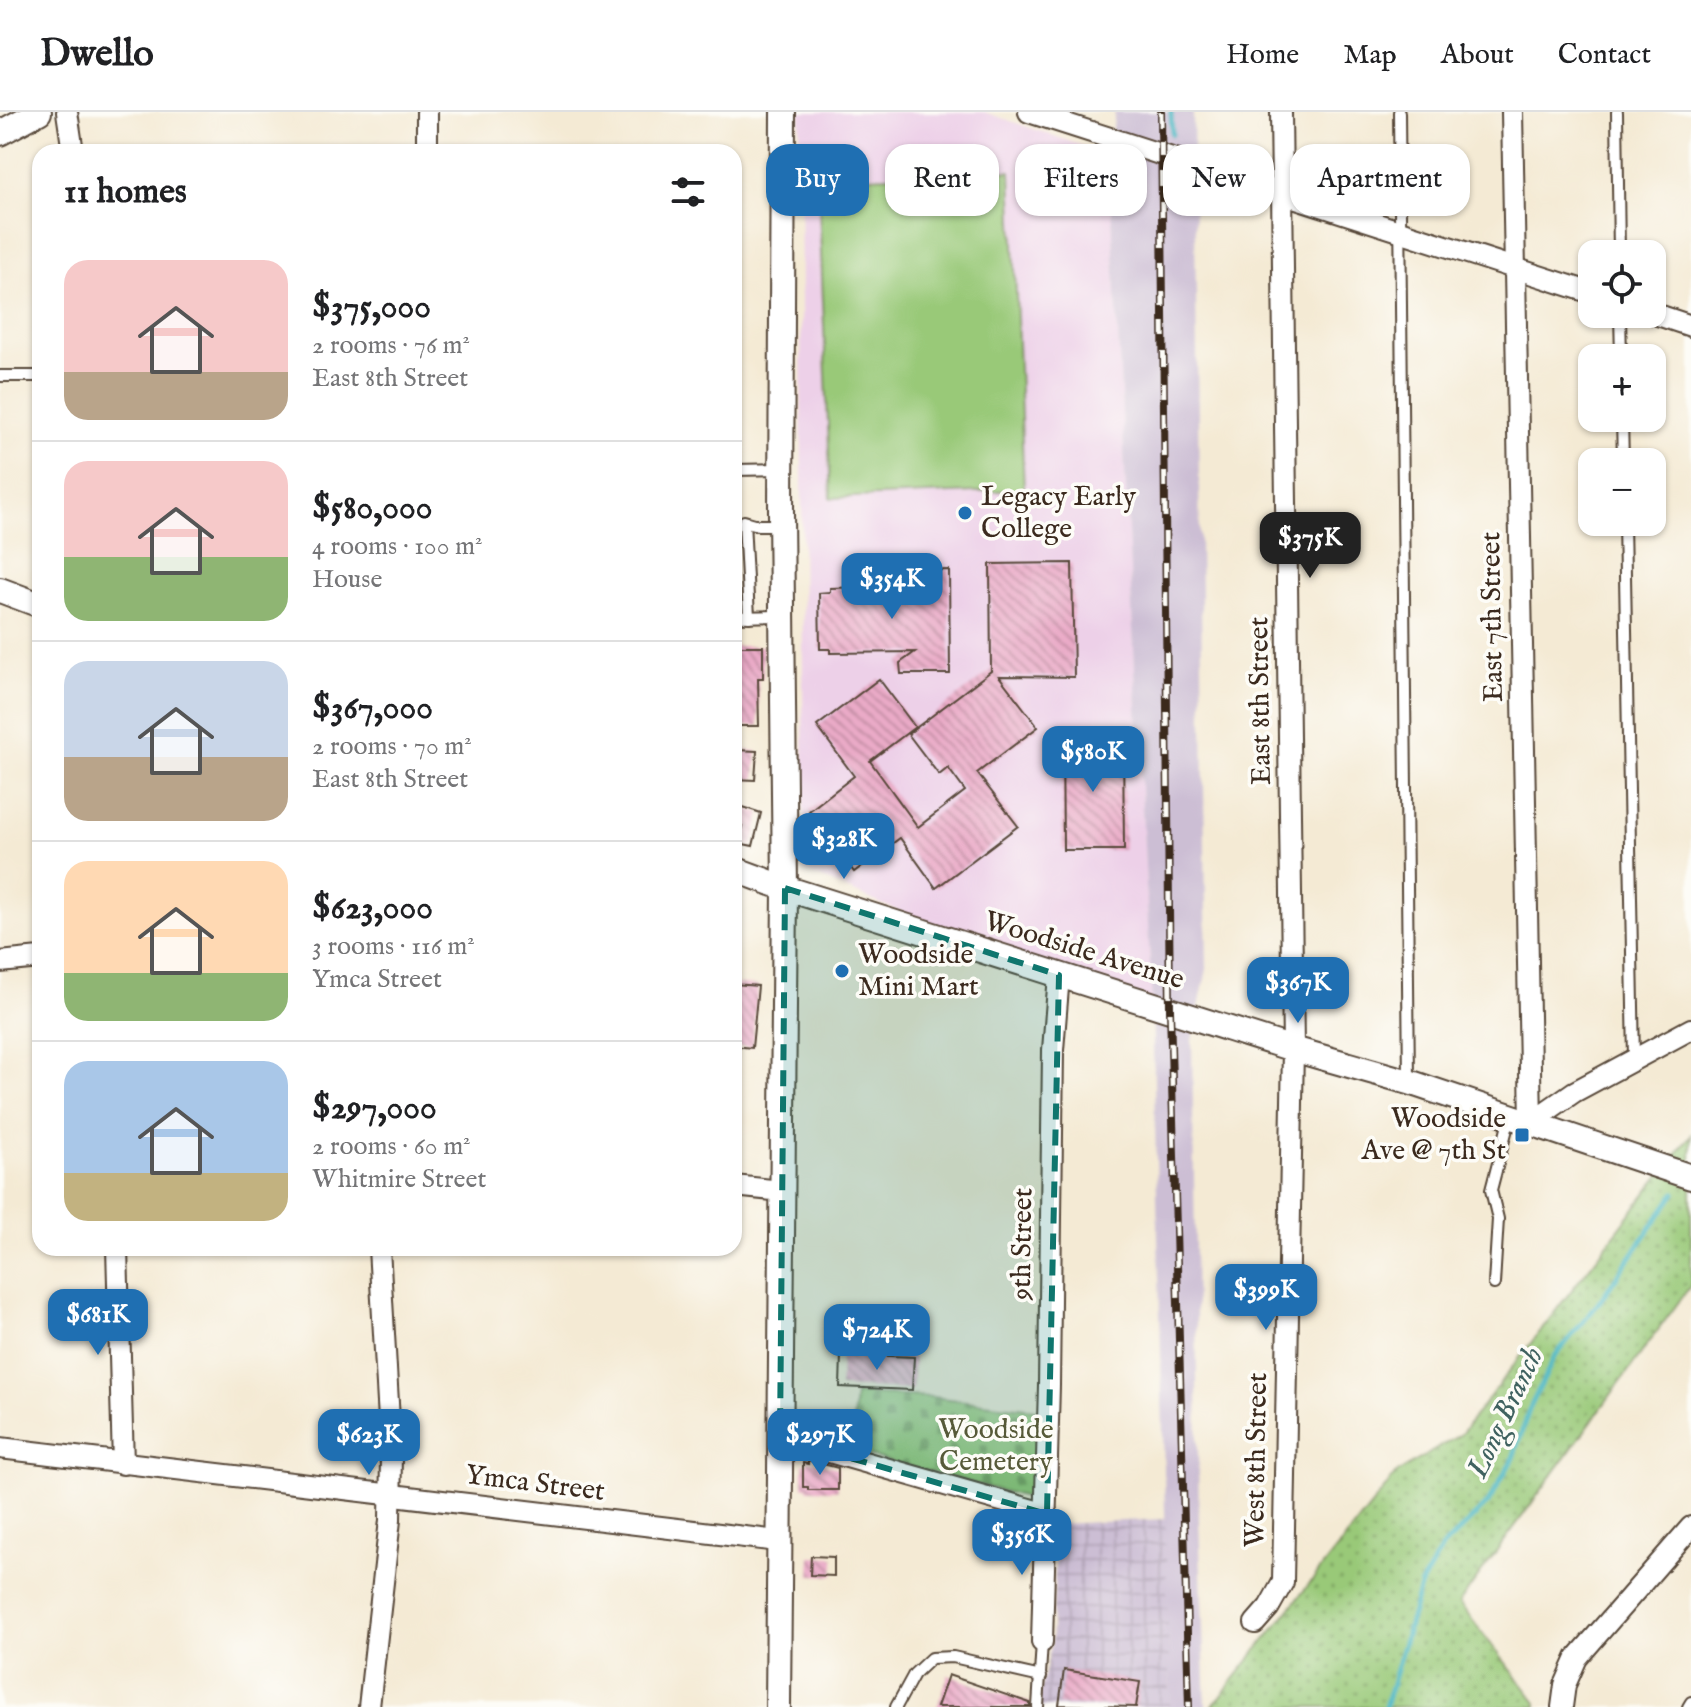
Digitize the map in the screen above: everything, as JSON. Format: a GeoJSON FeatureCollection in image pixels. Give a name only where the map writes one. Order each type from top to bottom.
{"type":"FeatureCollection","features":[{"type":"Feature","properties":{"kind":"street"},"geometry":{"type":"LineString","coordinates":[[0,133],[39,112]]}},
{"type":"Feature","properties":{"kind":"street"},"geometry":{"type":"LineString","coordinates":[[67,112],[72,144]]}},
{"type":"Feature","properties":{"kind":"street"},"geometry":{"type":"LineString","coordinates":[[427,112],[427,144]]}},
{"type":"Feature","properties":{"kind":"street"},"geometry":{"type":"LineString","coordinates":[[778,1707],[785,888],[781,525],[783,112]]}},
{"type":"Feature","properties":{"kind":"street"},"geometry":{"type":"LineString","coordinates":[[1029,112],[1578,289]]}},
{"type":"Feature","properties":{"kind":"street","name":"East 8th Street"},"geometry":{"type":"LineString","coordinates":[[1281,112],[1293,1049]]}},
{"type":"Feature","properties":{"kind":"street","name":"East 7th Street"},"geometry":{"type":"LineString","coordinates":[[1512,112],[1521,1118]]}},
{"type":"Feature","properties":{"kind":"street"},"geometry":{"type":"LineString","coordinates":[[1666,318],[1691,326]]}},
{"type":"Feature","properties":{"kind":"street"},"geometry":{"type":"LineString","coordinates":[[0,590],[32,602]]}},
{"type":"Feature","properties":{"kind":"street","name":"Woodside Avenue"},"geometry":{"type":"LineString","coordinates":[[742,872],[1293,1049],[1409,1082],[1691,1177]]}},
{"type":"Feature","properties":{"kind":"street"},"geometry":{"type":"LineString","coordinates":[[0,962],[32,959]]}},
{"type":"Feature","properties":{"kind":"street","name":"9th Street"},"geometry":{"type":"LineString","coordinates":[[1042,1642],[1047,1514],[1053,1050],[1059,975]]}},
{"type":"Feature","properties":{"kind":"street"},"geometry":{"type":"LineString","coordinates":[[1521,1118],[1691,1029]]}},
{"type":"Feature","properties":{"kind":"street","name":"West 8th Street"},"geometry":{"type":"LineString","coordinates":[[1255,1623],[1283,1582],[1293,1049]]}},
{"type":"Feature","properties":{"kind":"street"},"geometry":{"type":"LineString","coordinates":[[742,1187],[782,1191]]}},
{"type":"Feature","properties":{"kind":"street"},"geometry":{"type":"LineString","coordinates":[[117,1256],[123,1464]]}},
{"type":"Feature","properties":{"kind":"street"},"geometry":{"type":"LineString","coordinates":[[369,1707],[390,1520],[391,1454],[379,1256]]}},
{"type":"Feature","properties":{"kind":"street"},"geometry":{"type":"LineString","coordinates":[[780,1438],[1047,1514]]}},
{"type":"Feature","properties":{"kind":"street","name":"Ymca Street"},"geometry":{"type":"LineString","coordinates":[[0,1448],[778,1541]]}},
{"type":"Feature","properties":{"kind":"street"},"geometry":{"type":"LineString","coordinates":[[1562,1707],[1565,1685],[1577,1658],[1691,1527]]}},
{"type":"Feature","properties":{"kind":"lane"},"geometry":{"type":"LineString","coordinates":[[1399,112],[1409,1082]]}},
{"type":"Feature","properties":{"kind":"lane"},"geometry":{"type":"LineString","coordinates":[[1617,112],[1619,240]]}},
{"type":"Feature","properties":{"kind":"lane"},"geometry":{"type":"LineString","coordinates":[[0,376],[32,376]]}},
{"type":"Feature","properties":{"kind":"lane"},"geometry":{"type":"LineString","coordinates":[[742,470],[782,469]]}},
{"type":"Feature","properties":{"kind":"lane"},"geometry":{"type":"LineString","coordinates":[[742,522],[781,525]]}},
{"type":"Feature","properties":{"kind":"lane"},"geometry":{"type":"LineString","coordinates":[[1624,536],[1634,1060]]}},
{"type":"Feature","properties":{"kind":"lane"},"geometry":{"type":"LineString","coordinates":[[742,540],[749,617]]}},
{"type":"Feature","properties":{"kind":"lane"},"geometry":{"type":"LineString","coordinates":[[742,617],[782,616]]}},
{"type":"Feature","properties":{"kind":"lane"},"geometry":{"type":"LineString","coordinates":[[1494,1284],[1498,1219],[1491,1190],[1521,1118]]}},
{"type":"Feature","properties":{"kind":"lane"},"geometry":{"type":"LineString","coordinates":[[1038,1707],[1042,1642]]}},
{"type":"Feature","properties":{"kind":"lane"},"geometry":{"type":"LineString","coordinates":[[896,1707],[914,1674],[931,1658],[953,1657],[1041,1677]]}},
{"type":"Feature","properties":{"kind":"highlighted area"},"geometry":{"type":"Polygon","coordinates":[[[785,888],[1059,975],[1047,1514],[780,1438],[785,888]]]}},
{"type":"Feature","properties":{"kind":"shaded area","name":"Legacy Early College"},"geometry":{"type":"Polygon","coordinates":[[[800,112],[984,112],[1077,144],[1015,144],[1015,216],[1112,216],[1152,1003],[999,954],[804,871],[801,216],[869,216],[869,144],[800,144],[800,112]]]}},
{"type":"Feature","properties":{"kind":"shaded area"},"geometry":{"type":"Polygon","coordinates":[[[1115,112],[1193,112],[1194,144],[1163,144],[1163,216],[1195,216],[1207,969],[1192,1040],[1199,1519],[1206,1707],[1170,1707],[1152,1003],[1112,216],[1147,216],[1147,144],[1111,144],[1115,112]]]}},
{"type":"Feature","properties":{"kind":"shaded area"},"geometry":{"type":"Polygon","coordinates":[[[1166,1519],[1170,1707],[1037,1707],[1051,1646],[1057,1524],[1166,1519]]]}},
{"type":"Feature","properties":{"kind":"green space"},"geometry":{"type":"Polygon","coordinates":[[[999,171],[1011,171],[1024,490],[831,498],[820,216],[869,216],[869,177],[885,176],[885,216],[999,216],[999,171]]]}},
{"type":"Feature","properties":{"kind":"green space"},"geometry":{"type":"Polygon","coordinates":[[[1691,1135],[1691,1285],[1459,1603],[1537,1703],[1537,1707],[1212,1707],[1397,1473],[1461,1434],[1691,1135]]]}},
{"type":"Feature","properties":{"kind":"green space","name":"Woodside Cemetery"},"geometry":{"type":"Polygon","coordinates":[[[855,1394],[932,1397],[1043,1410],[1040,1501],[851,1451],[855,1394]]]}},
{"type":"Feature","properties":{"kind":"building"},"geometry":{"type":"Polygon","coordinates":[[[1072,563],[1074,677],[999,676],[1038,727],[977,773],[1018,826],[936,888],[900,838],[854,872],[841,855],[832,861],[819,843],[827,837],[809,811],[854,776],[817,726],[879,679],[915,727],[870,761],[918,827],[965,791],[948,768],[939,775],[908,734],[991,671],[990,564],[1072,563]]]}},
{"type":"Feature","properties":{"kind":"building"},"geometry":{"type":"Polygon","coordinates":[[[949,570],[950,674],[901,674],[900,663],[915,652],[830,653],[830,649],[820,649],[819,593],[830,592],[830,588],[908,586],[908,571],[949,570]]]}},
{"type":"Feature","properties":{"kind":"building"},"geometry":{"type":"Polygon","coordinates":[[[742,646],[763,646],[763,678],[758,678],[759,726],[742,726],[742,646]]]}},
{"type":"Feature","properties":{"kind":"building"},"geometry":{"type":"Polygon","coordinates":[[[1062,737],[1123,737],[1124,850],[1063,850],[1062,737]]]}},
{"type":"Feature","properties":{"kind":"building"},"geometry":{"type":"Polygon","coordinates":[[[742,750],[757,751],[755,780],[742,779],[742,750]]]}},
{"type":"Feature","properties":{"kind":"building"},"geometry":{"type":"Polygon","coordinates":[[[742,807],[761,813],[753,846],[742,844],[742,807]]]}},
{"type":"Feature","properties":{"kind":"building"},"geometry":{"type":"Polygon","coordinates":[[[742,985],[758,986],[752,1048],[742,1047],[742,985]]]}},
{"type":"Feature","properties":{"kind":"building"},"geometry":{"type":"Polygon","coordinates":[[[841,1354],[914,1357],[912,1390],[840,1387],[841,1354]]]}},
{"type":"Feature","properties":{"kind":"building"},"geometry":{"type":"Polygon","coordinates":[[[808,1460],[838,1468],[838,1490],[808,1490],[808,1487],[803,1487],[803,1463],[808,1464],[808,1460]]]}},
{"type":"Feature","properties":{"kind":"building"},"geometry":{"type":"Polygon","coordinates":[[[811,1556],[834,1557],[834,1576],[810,1575],[811,1556]]]}},
{"type":"Feature","properties":{"kind":"building"},"geometry":{"type":"Polygon","coordinates":[[[1064,1670],[1140,1682],[1136,1707],[1059,1705],[1064,1670]]]}},
{"type":"Feature","properties":{"kind":"building"},"geometry":{"type":"Polygon","coordinates":[[[948,1675],[1030,1703],[1030,1707],[937,1707],[948,1675]]]}},
{"type":"Feature","properties":{"kind":"waterway"},"geometry":{"type":"LineString","coordinates":[[1171,112],[1172,134]]}},
{"type":"Feature","properties":{"kind":"waterway","name":"Long Branch"},"geometry":{"type":"LineString","coordinates":[[1385,1707],[1421,1584],[1442,1548],[1488,1503],[1513,1458],[1529,1410],[1555,1356],[1597,1305],[1675,1193]]}},
{"type":"Feature","properties":{"kind":"railway"},"geometry":{"type":"LineString","coordinates":[[1161,112],[1170,1009],[1189,1707]]}},
{"type":"Feature","properties":{"kind":"place","name":"Legacy Early College"},"geometry":{"type":"Point","coordinates":[965,513]}},
{"type":"Feature","properties":{"kind":"place","name":"Woodside Mini Mart"},"geometry":{"type":"Point","coordinates":[842,971]}},
{"type":"Feature","properties":{"kind":"place","name":"Woodside Ave @ 7th St"},"geometry":{"type":"Point","coordinates":[1522,1135]}}]}
